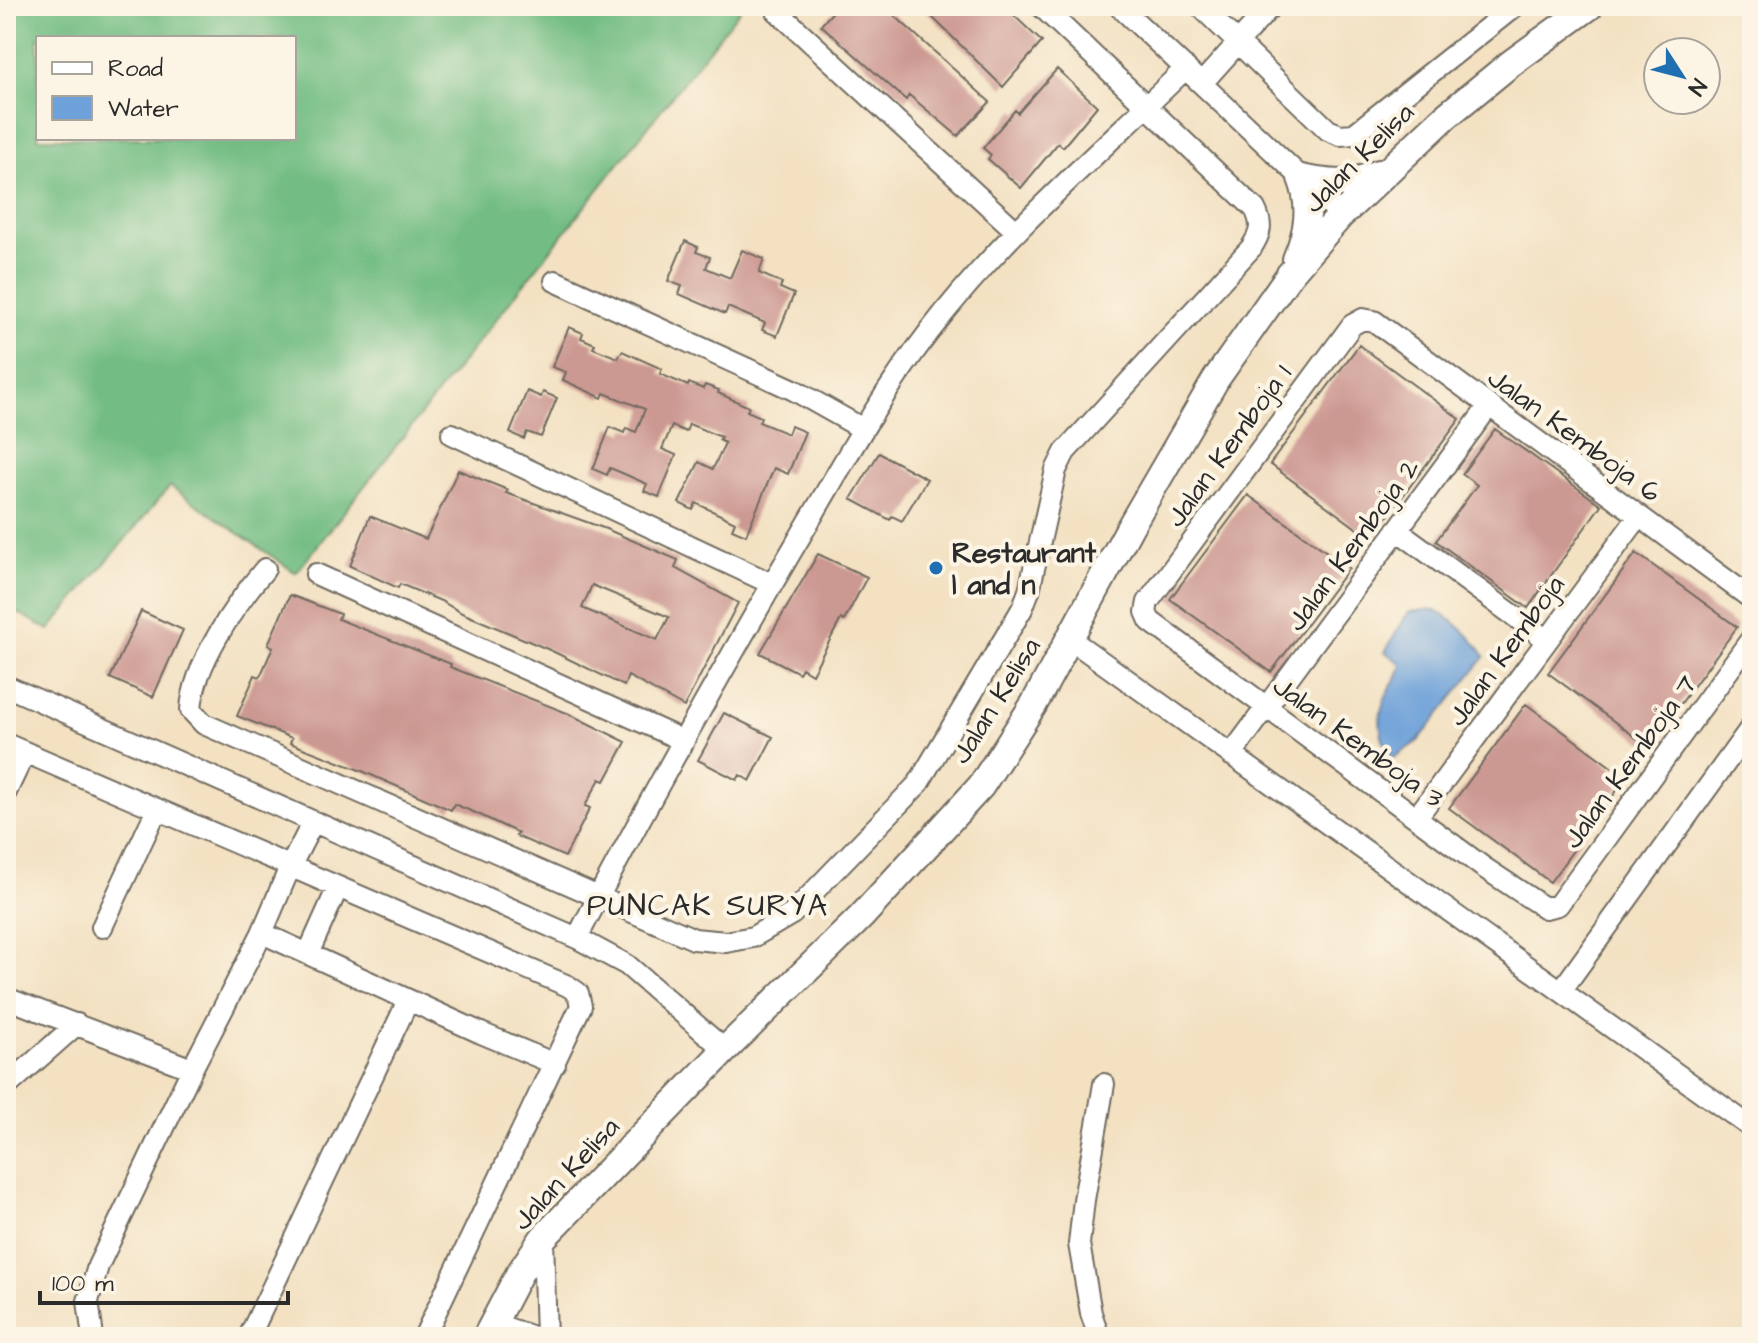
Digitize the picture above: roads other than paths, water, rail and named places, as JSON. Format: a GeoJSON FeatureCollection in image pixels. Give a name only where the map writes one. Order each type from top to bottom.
{"type":"FeatureCollection","features":[{"type":"Feature","properties":{"kind":"main road","name":"Jalan Kelisa"},"geometry":{"type":"LineString","coordinates":[[490,1330],[519,1274],[543,1238],[725,1050],[861,917],[965,806],[1004,752],[1216,379],[1290,274],[1341,215],[1445,117],[1510,64],[1590,6]]}},
{"type":"Feature","properties":{"kind":"main road"},"geometry":{"type":"LineString","coordinates":[[1290,274],[1308,223],[1308,205],[1301,178],[1339,185],[1354,183],[1385,171]]}},
{"type":"Feature","properties":{"kind":"street"},"geometry":{"type":"LineString","coordinates":[[265,569],[240,598],[199,678],[192,696],[191,710],[204,724],[694,939],[726,942],[753,937],[792,914],[918,784],[1022,609],[1029,591],[1059,461],[1260,234],[1261,221],[1255,209],[1041,6]]}},
{"type":"Feature","properties":{"kind":"street"},"geometry":{"type":"LineString","coordinates":[[1119,6],[1341,215]]}},
{"type":"Feature","properties":{"kind":"street"},"geometry":{"type":"LineString","coordinates":[[1200,6],[1328,130],[1340,135],[1354,134],[1515,6]]}},
{"type":"Feature","properties":{"kind":"street"},"geometry":{"type":"LineString","coordinates":[[1202,83],[1271,6]]}},
{"type":"Feature","properties":{"kind":"street"},"geometry":{"type":"LineString","coordinates":[[777,11],[1016,231]]}},
{"type":"Feature","properties":{"kind":"street"},"geometry":{"type":"LineString","coordinates":[[577,938],[772,584],[863,429],[928,333],[1016,231],[1186,68]]}},
{"type":"Feature","properties":{"kind":"street"},"geometry":{"type":"LineString","coordinates":[[555,281],[794,390],[863,429]]}},
{"type":"Feature","properties":{"kind":"street","name":"Jalan Kemboja 6"},"geometry":{"type":"LineString","coordinates":[[1363,319],[1374,321],[1752,599]]}},
{"type":"Feature","properties":{"kind":"street","name":"Jalan Kemboja 1"},"geometry":{"type":"LineString","coordinates":[[1146,612],[1148,602],[1251,460],[1352,325],[1363,319]]}},
{"type":"Feature","properties":{"kind":"street","name":"Jalan Kemboja 2"},"geometry":{"type":"LineString","coordinates":[[1231,755],[1489,406]]}},
{"type":"Feature","properties":{"kind":"street"},"geometry":{"type":"LineString","coordinates":[[452,434],[772,584]]}},
{"type":"Feature","properties":{"kind":"street","name":"Jalan Kemboja"},"geometry":{"type":"LineString","coordinates":[[1417,817],[1639,516]]}},
{"type":"Feature","properties":{"kind":"street"},"geometry":{"type":"LineString","coordinates":[[1397,530],[1547,640]]}},
{"type":"Feature","properties":{"kind":"street"},"geometry":{"type":"LineString","coordinates":[[316,574],[684,741]]}},
{"type":"Feature","properties":{"kind":"street","name":"Jalan Kemboja 3"},"geometry":{"type":"LineString","coordinates":[[1146,612],[1150,621],[1483,867],[1545,908]]}},
{"type":"Feature","properties":{"kind":"street","name":"Jalan Kemboja 7"},"geometry":{"type":"LineString","coordinates":[[1545,908],[1558,905],[1752,638]]}},
{"type":"Feature","properties":{"kind":"street"},"geometry":{"type":"LineString","coordinates":[[1070,639],[1752,1128]]}},
{"type":"Feature","properties":{"kind":"street"},"geometry":{"type":"LineString","coordinates":[[6,686],[577,938],[627,965],[725,1050]]}},
{"type":"Feature","properties":{"kind":"street"},"geometry":{"type":"LineString","coordinates":[[1561,991],[1752,726]]}},
{"type":"Feature","properties":{"kind":"street"},"geometry":{"type":"LineString","coordinates":[[6,744],[568,986],[578,993],[581,1006],[424,1337]]}},
{"type":"Feature","properties":{"kind":"street"},"geometry":{"type":"LineString","coordinates":[[6,792],[25,752]]}},
{"type":"Feature","properties":{"kind":"street"},"geometry":{"type":"LineString","coordinates":[[102,927],[157,809]]}},
{"type":"Feature","properties":{"kind":"street"},"geometry":{"type":"LineString","coordinates":[[93,1337],[88,1301],[98,1266],[192,1069],[262,933],[313,822]]}},
{"type":"Feature","properties":{"kind":"street"},"geometry":{"type":"LineString","coordinates":[[308,954],[338,887]]}},
{"type":"Feature","properties":{"kind":"street"},"geometry":{"type":"LineString","coordinates":[[262,933],[408,1001],[555,1064]]}},
{"type":"Feature","properties":{"kind":"street"},"geometry":{"type":"LineString","coordinates":[[6,998],[192,1069]]}},
{"type":"Feature","properties":{"kind":"street"},"geometry":{"type":"LineString","coordinates":[[249,1337],[408,1001]]}},
{"type":"Feature","properties":{"kind":"street"},"geometry":{"type":"LineString","coordinates":[[6,1087],[77,1024]]}},
{"type":"Feature","properties":{"kind":"street"},"geometry":{"type":"LineString","coordinates":[[1099,1337],[1091,1313],[1079,1244],[1104,1084]]}},
{"type":"Feature","properties":{"kind":"street"},"geometry":{"type":"LineString","coordinates":[[543,1238],[546,1337]]}},
{"type":"Feature","properties":{"kind":"street"},"geometry":{"type":"LineString","coordinates":[[490,1330],[533,1337]]}},
{"type":"Feature","properties":{"kind":"water"},"geometry":{"type":"Polygon","coordinates":[[[1430,609],[1462,629],[1485,657],[1418,741],[1393,758],[1384,743],[1380,718],[1384,701],[1401,664],[1385,652],[1410,612],[1430,609]]]}},
{"type":"Feature","properties":{"kind":"place","name":"Restaurant l and n"},"geometry":{"type":"Point","coordinates":[936,568]}},
{"type":"Feature","properties":{"kind":"district","name":"PUNCAK SURYA"},"geometry":{"type":"Point","coordinates":[708,905]}}]}
